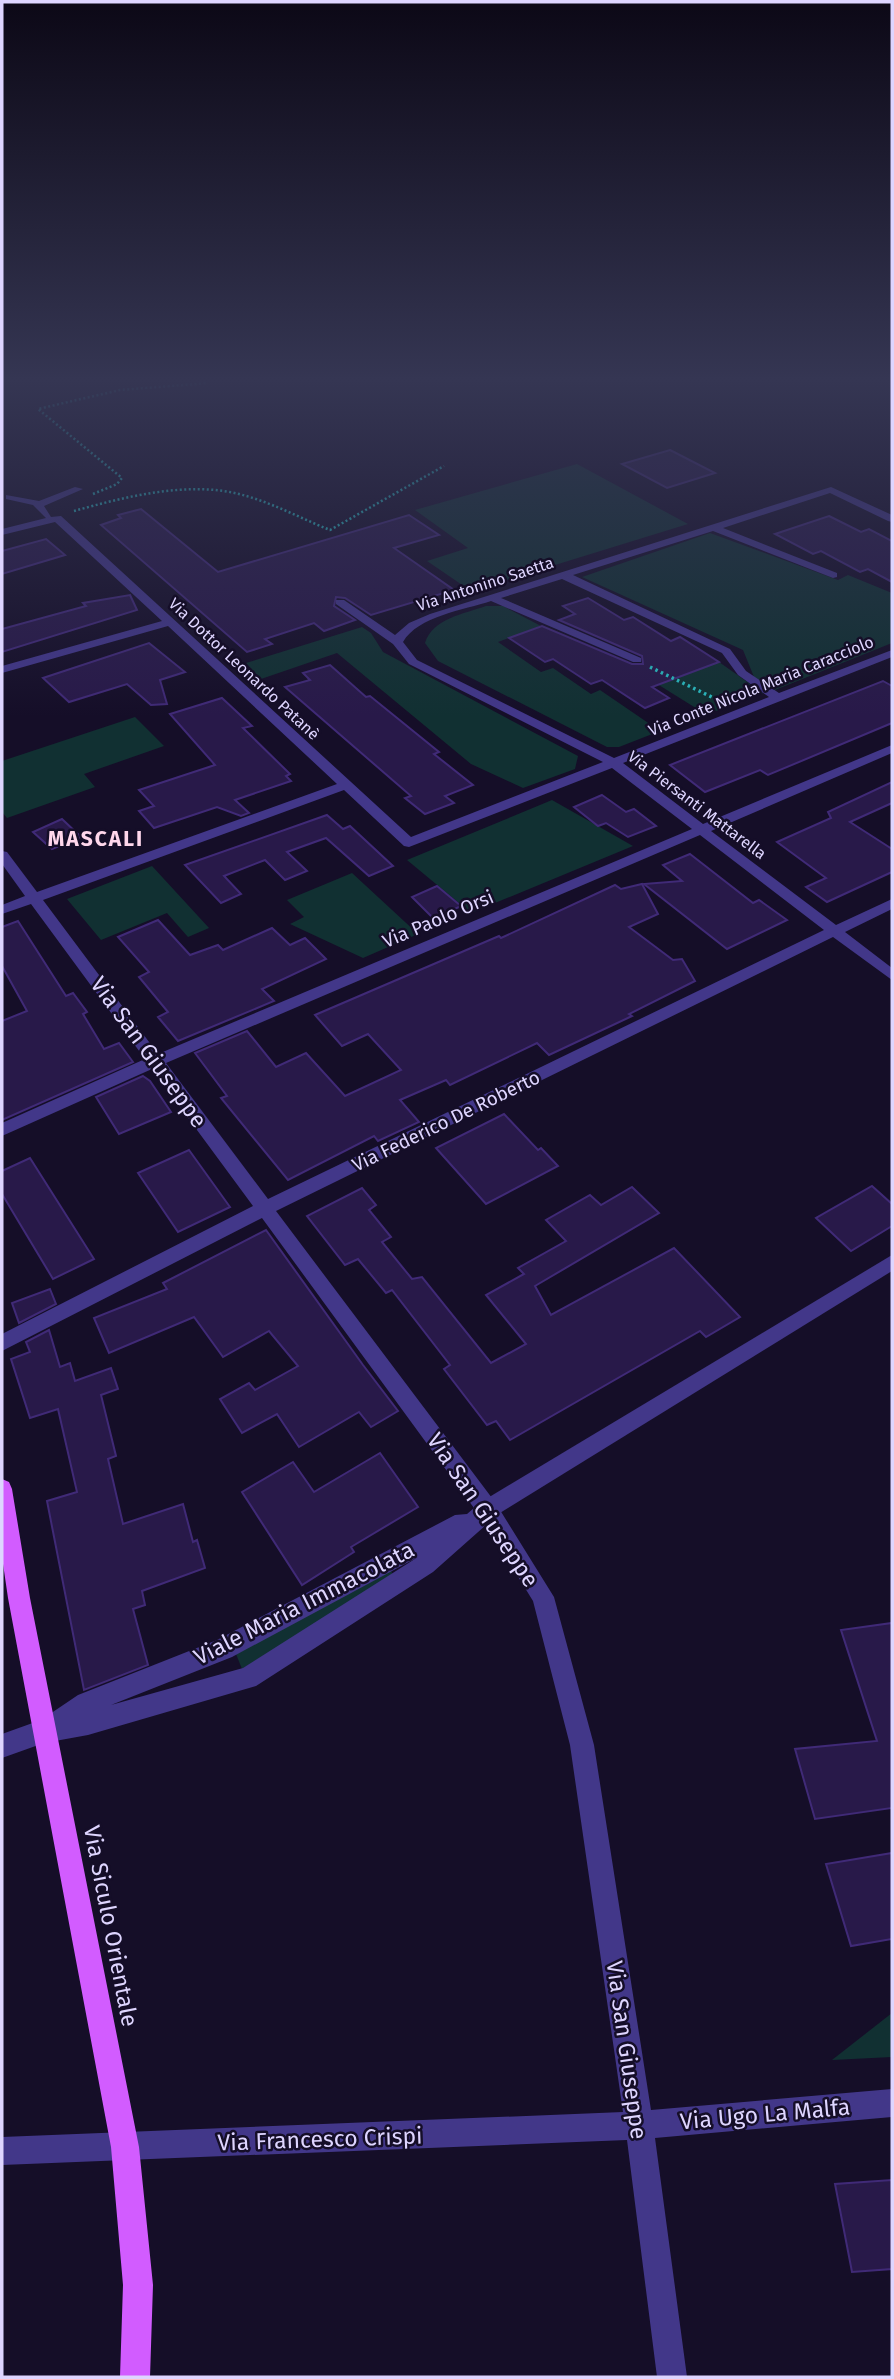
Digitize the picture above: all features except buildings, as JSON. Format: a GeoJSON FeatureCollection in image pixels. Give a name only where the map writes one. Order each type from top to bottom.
{"type":"FeatureCollection","features":[{"type":"Feature","properties":{"kind":"main road","name":"Via Siculo Orientale"},"geometry":{"type":"LineString","coordinates":[[2,1489],[19,1598],[125,2147],[138,2285],[135,2377]]}},
{"type":"Feature","properties":{"kind":"street"},"geometry":{"type":"LineString","coordinates":[[9,498],[38,505],[65,494]]}},
{"type":"Feature","properties":{"kind":"street","name":"Via Antonino Saetta"},"geometry":{"type":"LineString","coordinates":[[397,642],[408,627],[815,494]]}},
{"type":"Feature","properties":{"kind":"street","name":"Via Antonino Saetta"},"geometry":{"type":"LineString","coordinates":[[841,494],[892,519]]}},
{"type":"Feature","properties":{"kind":"street","name":"Via Dottor Leonardo Patanè"},"geometry":{"type":"LineString","coordinates":[[38,505],[170,622],[409,843]]}},
{"type":"Feature","properties":{"kind":"street"},"geometry":{"type":"LineString","coordinates":[[2,532],[52,516]]}},
{"type":"Feature","properties":{"kind":"street"},"geometry":{"type":"LineString","coordinates":[[712,527],[833,575]]}},
{"type":"Feature","properties":{"kind":"street"},"geometry":{"type":"LineString","coordinates":[[563,575],[726,651],[743,673],[778,698]]}},
{"type":"Feature","properties":{"kind":"street"},"geometry":{"type":"LineString","coordinates":[[492,598],[637,660]]}},
{"type":"Feature","properties":{"kind":"street","name":"Via Piersanti Mattarella"},"geometry":{"type":"LineString","coordinates":[[340,602],[397,642],[413,662],[614,763],[892,975]]}},
{"type":"Feature","properties":{"kind":"street"},"geometry":{"type":"LineString","coordinates":[[2,670],[170,622]]}},
{"type":"Feature","properties":{"kind":"street","name":"Via Conte Nicola Maria Caracciolo"},"geometry":{"type":"LineString","coordinates":[[409,843],[892,653]]}},
{"type":"Feature","properties":{"kind":"street","name":"Via Paolo Orsi"},"geometry":{"type":"LineString","coordinates":[[2,1130],[156,1061],[892,749]]}},
{"type":"Feature","properties":{"kind":"street"},"geometry":{"type":"LineString","coordinates":[[4,906],[34,898],[346,785]]}},
{"type":"Feature","properties":{"kind":"street","name":"Via San Giuseppe"},"geometry":{"type":"LineString","coordinates":[[2,855],[488,1509],[543,1597],[582,1745],[639,2125],[672,2377]]}},
{"type":"Feature","properties":{"kind":"street","name":"Via Federico De Roberto"},"geometry":{"type":"LineString","coordinates":[[2,1343],[264,1209],[892,903]]}},
{"type":"Feature","properties":{"kind":"street","name":"Viale Maria Immacolata"},"geometry":{"type":"LineString","coordinates":[[44,1731],[86,1703],[225,1649],[488,1509],[892,1262]]}},
{"type":"Feature","properties":{"kind":"street","name":"Viale Maria Immacolata"},"geometry":{"type":"LineString","coordinates":[[44,1731],[88,1723],[248,1678],[425,1565],[488,1509]]}},
{"type":"Feature","properties":{"kind":"street"},"geometry":{"type":"LineString","coordinates":[[2,1573],[19,1598]]}},
{"type":"Feature","properties":{"kind":"street"},"geometry":{"type":"LineString","coordinates":[[2,1746],[44,1731]]}},
{"type":"Feature","properties":{"kind":"street","name":"Via Ugo La Malfa"},"geometry":{"type":"LineString","coordinates":[[639,2125],[892,2103]]}},
{"type":"Feature","properties":{"kind":"street","name":"Via Francesco Crispi"},"geometry":{"type":"LineString","coordinates":[[2,2151],[639,2125]]}},
{"type":"Feature","properties":{"kind":"path"},"geometry":{"type":"LineString","coordinates":[[112,500],[156,494]]}},
{"type":"Feature","properties":{"kind":"path"},"geometry":{"type":"LineString","coordinates":[[236,494],[330,530],[394,494]]}},
{"type":"Feature","properties":{"kind":"path"},"geometry":{"type":"LineString","coordinates":[[637,660],[715,697],[740,713]]}},
{"type":"Feature","properties":{"kind":"green space"},"geometry":{"type":"Polygon","coordinates":[[[471,494],[633,494],[688,524],[471,591],[427,561],[468,548],[415,510],[471,494]]]}},
{"type":"Feature","properties":{"kind":"green space"},"geometry":{"type":"Polygon","coordinates":[[[710,533],[838,580],[848,575],[892,593],[892,643],[775,690],[754,677],[743,650],[582,577],[710,533]]]}},
{"type":"Feature","properties":{"kind":"green space"},"geometry":{"type":"Polygon","coordinates":[[[486,606],[503,606],[541,626],[498,642],[541,672],[553,668],[591,694],[600,690],[660,731],[619,747],[607,747],[438,661],[425,643],[435,628],[450,618],[486,606]]]}},
{"type":"Feature","properties":{"kind":"green space"},"geometry":{"type":"Polygon","coordinates":[[[362,627],[371,633],[383,652],[578,756],[575,769],[523,788],[471,764],[337,653],[261,679],[246,663],[362,627]]]}},
{"type":"Feature","properties":{"kind":"green space"},"geometry":{"type":"Polygon","coordinates":[[[719,662],[763,693],[716,711],[709,706],[699,710],[646,677],[683,675],[719,662]]]}},
{"type":"Feature","properties":{"kind":"green space"},"geometry":{"type":"Polygon","coordinates":[[[135,717],[164,746],[84,774],[95,787],[7,818],[2,812],[2,761],[135,717]]]}},
{"type":"Feature","properties":{"kind":"green space"},"geometry":{"type":"Polygon","coordinates":[[[552,800],[633,846],[471,913],[407,860],[552,800]]]}},
{"type":"Feature","properties":{"kind":"green space"},"geometry":{"type":"Polygon","coordinates":[[[152,866],[209,928],[188,937],[167,913],[101,940],[67,899],[152,866]]]}},
{"type":"Feature","properties":{"kind":"green space"},"geometry":{"type":"Polygon","coordinates":[[[352,873],[418,934],[363,958],[290,924],[304,917],[287,900],[352,873]]]}},
{"type":"Feature","properties":{"kind":"green space"},"geometry":{"type":"Polygon","coordinates":[[[391,1570],[393,1576],[242,1669],[236,1654],[391,1570]]]}},
{"type":"Feature","properties":{"kind":"green space"},"geometry":{"type":"Polygon","coordinates":[[[892,2013],[892,2057],[832,2060],[892,2013]]]}},
{"type":"Feature","properties":{"kind":"district","name":"MASCALI"},"geometry":{"type":"Point","coordinates":[96,839]}}]}
